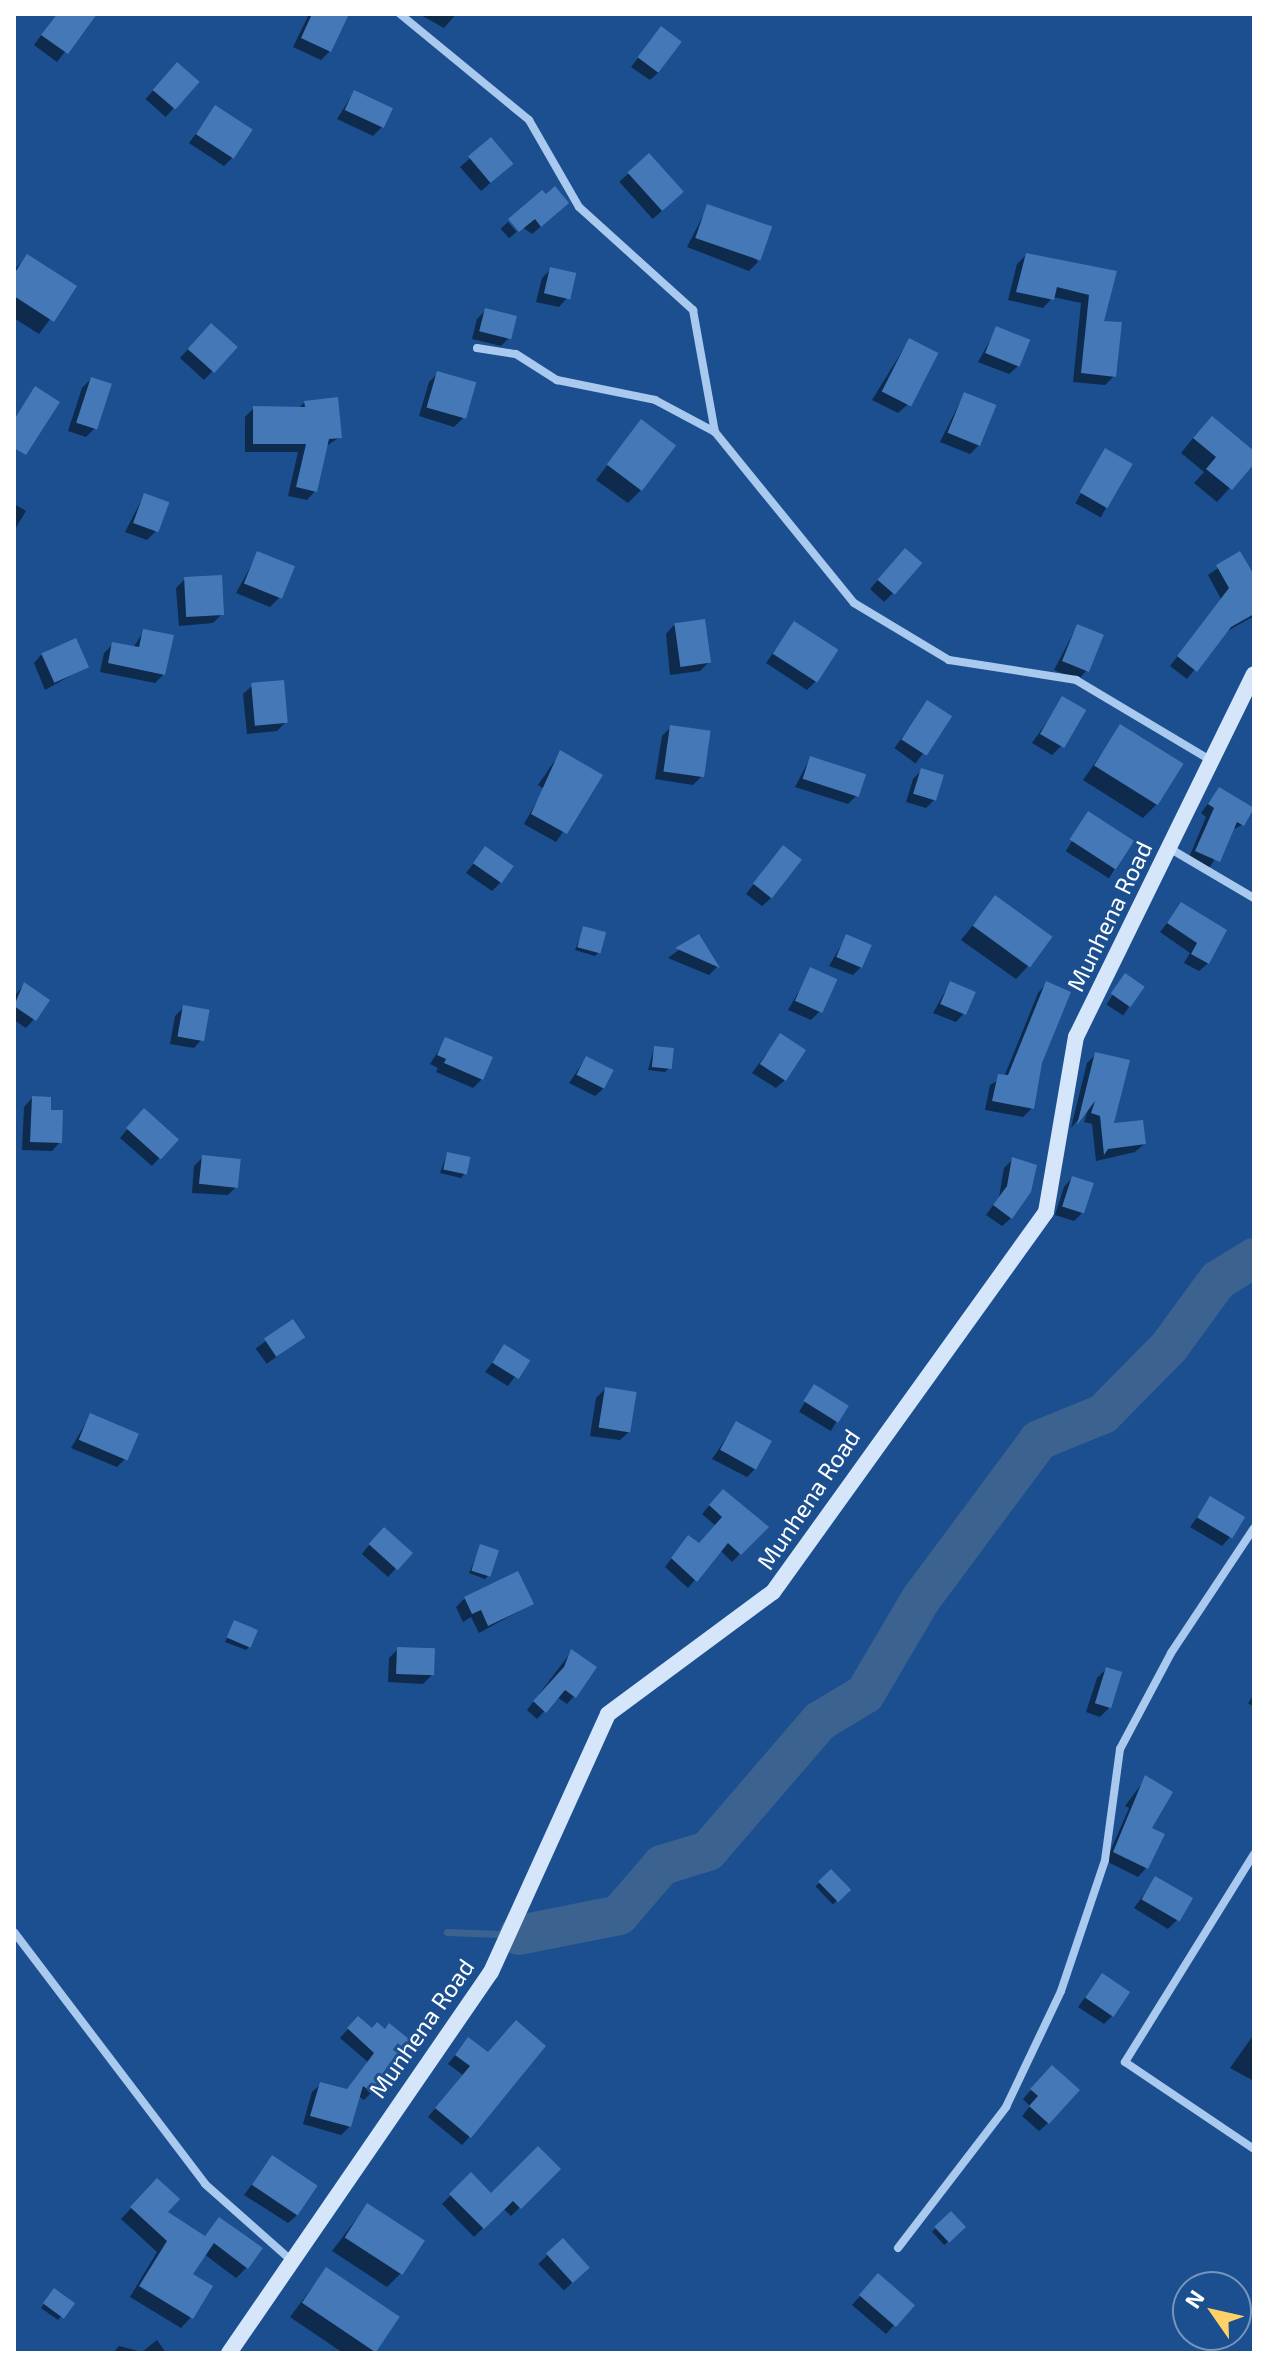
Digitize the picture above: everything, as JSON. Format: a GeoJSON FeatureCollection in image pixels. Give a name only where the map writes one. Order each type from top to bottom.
{"type":"FeatureCollection","features":[{"type":"Feature","properties":{"kind":"street"},"geometry":{"type":"LineString","coordinates":[[400,14],[529,120],[579,207],[693,310],[715,432]]}},
{"type":"Feature","properties":{"kind":"street"},"geometry":{"type":"LineString","coordinates":[[477,348],[516,354],[557,380],[655,400],[715,432],[854,603],[949,660],[1076,680],[1210,760]]}},
{"type":"Feature","properties":{"kind":"street","name":"Munhena Road"},"geometry":{"type":"LineString","coordinates":[[229,2353],[491,1972],[608,1714],[773,1592],[1046,1212],[1076,1037],[1254,674]]}},
{"type":"Feature","properties":{"kind":"street"},"geometry":{"type":"LineString","coordinates":[[1169,848],[1254,898]]}},
{"type":"Feature","properties":{"kind":"street"},"geometry":{"type":"LineString","coordinates":[[898,2248],[1006,2107],[1061,1991],[1105,1860],[1120,1749],[1171,1653],[1254,1528]]}},
{"type":"Feature","properties":{"kind":"street"},"geometry":{"type":"LineString","coordinates":[[1254,1854],[1125,2062],[1254,2149]]}},
{"type":"Feature","properties":{"kind":"street"},"geometry":{"type":"LineString","coordinates":[[14,1932],[205,2184],[291,2260]]}},
{"type":"Feature","properties":{"kind":"building"},"geometry":{"type":"Polygon","coordinates":[[[57,14],[97,14],[68,54],[41,35],[57,14]]]}},
{"type":"Feature","properties":{"kind":"building"},"geometry":{"type":"Polygon","coordinates":[[[312,14],[349,14],[331,52],[301,38],[312,14]]]}},
{"type":"Feature","properties":{"kind":"building"},"geometry":{"type":"Polygon","coordinates":[[[661,26],[682,42],[658,73],[638,57],[661,26]]]}},
{"type":"Feature","properties":{"kind":"building"},"geometry":{"type":"Polygon","coordinates":[[[177,62],[200,82],[175,110],[153,90],[177,62]]]}},
{"type":"Feature","properties":{"kind":"building"},"geometry":{"type":"Polygon","coordinates":[[[354,90],[393,108],[384,128],[345,110],[354,90]]]}},
{"type":"Feature","properties":{"kind":"building"},"geometry":{"type":"Polygon","coordinates":[[[215,105],[253,130],[234,159],[196,134],[215,105]]]}},
{"type":"Feature","properties":{"kind":"building"},"geometry":{"type":"Polygon","coordinates":[[[491,137],[513,164],[491,183],[468,156],[491,137]]]}},
{"type":"Feature","properties":{"kind":"building"},"geometry":{"type":"Polygon","coordinates":[[[649,153],[684,192],[662,211],[627,172],[649,153]]]}},
{"type":"Feature","properties":{"kind":"building"},"geometry":{"type":"Polygon","coordinates":[[[555,186],[569,203],[541,227],[535,219],[519,232],[508,219],[542,190],[546,194],[555,186]]]}},
{"type":"Feature","properties":{"kind":"building"},"geometry":{"type":"Polygon","coordinates":[[[707,204],[772,226],[761,261],[695,238],[707,204]]]}},
{"type":"Feature","properties":{"kind":"building"},"geometry":{"type":"Polygon","coordinates":[[[1026,253],[1117,271],[1104,321],[1122,322],[1116,377],[1081,373],[1089,295],[1057,287],[1054,300],[1016,292],[1026,253]]]}},
{"type":"Feature","properties":{"kind":"building"},"geometry":{"type":"Polygon","coordinates":[[[27,254],[77,286],[54,322],[14,296],[14,274],[27,254]]]}},
{"type":"Feature","properties":{"kind":"building"},"geometry":{"type":"Polygon","coordinates":[[[550,267],[576,273],[570,299],[544,293],[550,267]]]}},
{"type":"Feature","properties":{"kind":"building"},"geometry":{"type":"Polygon","coordinates":[[[485,308],[517,316],[511,339],[479,331],[485,308]]]}},
{"type":"Feature","properties":{"kind":"building"},"geometry":{"type":"Polygon","coordinates":[[[211,323],[238,347],[214,373],[188,349],[211,323]]]}},
{"type":"Feature","properties":{"kind":"building"},"geometry":{"type":"Polygon","coordinates":[[[996,326],[1030,340],[1019,367],[985,353],[996,326]]]}},
{"type":"Feature","properties":{"kind":"building"},"geometry":{"type":"Polygon","coordinates":[[[909,338],[938,353],[911,406],[882,391],[909,338]]]}},
{"type":"Feature","properties":{"kind":"building"},"geometry":{"type":"Polygon","coordinates":[[[437,371],[476,382],[466,419],[427,408],[437,371]]]}},
{"type":"Feature","properties":{"kind":"building"},"geometry":{"type":"Polygon","coordinates":[[[91,377],[112,384],[97,429],[76,423],[91,377]]]}},
{"type":"Feature","properties":{"kind":"building"},"geometry":{"type":"Polygon","coordinates":[[[35,386],[60,402],[26,455],[14,448],[14,420],[35,386]]]}},
{"type":"Feature","properties":{"kind":"building"},"geometry":{"type":"Polygon","coordinates":[[[964,392],[996,405],[980,446],[948,433],[964,392]]]}},
{"type":"Feature","properties":{"kind":"building"},"geometry":{"type":"Polygon","coordinates":[[[338,397],[342,438],[329,439],[317,492],[296,487],[306,444],[253,444],[253,406],[305,407],[304,401],[338,397]]]}},
{"type":"Feature","properties":{"kind":"building"},"geometry":{"type":"Polygon","coordinates":[[[1212,416],[1254,451],[1254,464],[1232,490],[1206,469],[1216,457],[1193,438],[1212,416]]]}},
{"type":"Feature","properties":{"kind":"building"},"geometry":{"type":"Polygon","coordinates":[[[641,419],[676,445],[642,491],[607,465],[641,419]]]}},
{"type":"Feature","properties":{"kind":"building"},"geometry":{"type":"Polygon","coordinates":[[[1105,448],[1133,464],[1107,508],[1080,492],[1105,448]]]}},
{"type":"Feature","properties":{"kind":"building"},"geometry":{"type":"Polygon","coordinates":[[[144,493],[169,502],[158,532],[133,523],[144,493]]]}},
{"type":"Feature","properties":{"kind":"building"},"geometry":{"type":"Polygon","coordinates":[[[905,548],[922,563],[895,595],[877,580],[905,548]]]}},
{"type":"Feature","properties":{"kind":"building"},"geometry":{"type":"Polygon","coordinates":[[[257,551],[295,566],[282,599],[244,583],[257,551]]]}},
{"type":"Feature","properties":{"kind":"building"},"geometry":{"type":"Polygon","coordinates":[[[1240,551],[1254,575],[1254,614],[1231,627],[1197,672],[1177,656],[1229,588],[1216,565],[1240,551]]]}},
{"type":"Feature","properties":{"kind":"building"},"geometry":{"type":"Polygon","coordinates":[[[222,575],[224,615],[186,617],[184,577],[222,575]]]}},
{"type":"Feature","properties":{"kind":"building"},"geometry":{"type":"Polygon","coordinates":[[[705,619],[711,663],[680,667],[674,623],[705,619]]]}},
{"type":"Feature","properties":{"kind":"building"},"geometry":{"type":"Polygon","coordinates":[[[794,621],[838,650],[817,683],[773,654],[794,621]]]}},
{"type":"Feature","properties":{"kind":"building"},"geometry":{"type":"Polygon","coordinates":[[[1077,624],[1104,635],[1089,672],[1062,661],[1077,624]]]}},
{"type":"Feature","properties":{"kind":"building"},"geometry":{"type":"Polygon","coordinates":[[[143,629],[174,635],[165,675],[108,663],[112,642],[139,647],[143,629]]]}},
{"type":"Feature","properties":{"kind":"building"},"geometry":{"type":"Polygon","coordinates":[[[76,638],[89,667],[54,683],[41,653],[76,638]]]}},
{"type":"Feature","properties":{"kind":"building"},"geometry":{"type":"Polygon","coordinates":[[[284,680],[288,723],[255,726],[251,683],[284,680]]]}},
{"type":"Feature","properties":{"kind":"building"},"geometry":{"type":"Polygon","coordinates":[[[1062,696],[1086,710],[1064,748],[1040,734],[1062,696]]]}},
{"type":"Feature","properties":{"kind":"building"},"geometry":{"type":"Polygon","coordinates":[[[927,700],[952,716],[927,756],[901,739],[927,700]]]}},
{"type":"Feature","properties":{"kind":"building"},"geometry":{"type":"Polygon","coordinates":[[[1120,724],[1184,764],[1158,805],[1094,766],[1120,724]]]}},
{"type":"Feature","properties":{"kind":"building"},"geometry":{"type":"Polygon","coordinates":[[[670,725],[711,731],[704,777],[663,772],[670,725]]]}},
{"type":"Feature","properties":{"kind":"building"},"geometry":{"type":"Polygon","coordinates":[[[560,750],[603,775],[567,834],[531,814],[560,750]]]}},
{"type":"Feature","properties":{"kind":"building"},"geometry":{"type":"Polygon","coordinates":[[[810,756],[866,774],[859,797],[803,779],[810,756]]]}},
{"type":"Feature","properties":{"kind":"building"},"geometry":{"type":"Polygon","coordinates":[[[921,768],[944,775],[936,801],[913,794],[921,768]]]}},
{"type":"Feature","properties":{"kind":"building"},"geometry":{"type":"Polygon","coordinates":[[[1219,787],[1254,808],[1244,826],[1237,822],[1220,862],[1195,851],[1214,808],[1208,804],[1219,787]]]}},
{"type":"Feature","properties":{"kind":"building"},"geometry":{"type":"Polygon","coordinates":[[[1088,811],[1134,841],[1116,869],[1069,840],[1088,811]]]}},
{"type":"Feature","properties":{"kind":"building"},"geometry":{"type":"Polygon","coordinates":[[[783,845],[802,860],[772,898],[753,884],[783,845]]]}},
{"type":"Feature","properties":{"kind":"building"},"geometry":{"type":"Polygon","coordinates":[[[485,846],[514,866],[502,883],[473,863],[485,846]]]}},
{"type":"Feature","properties":{"kind":"building"},"geometry":{"type":"Polygon","coordinates":[[[995,895],[1052,937],[1030,967],[973,926],[995,895]]]}},
{"type":"Feature","properties":{"kind":"building"},"geometry":{"type":"Polygon","coordinates":[[[1181,902],[1227,930],[1209,964],[1191,954],[1197,943],[1167,923],[1181,902]]]}},
{"type":"Feature","properties":{"kind":"building"},"geometry":{"type":"Polygon","coordinates":[[[583,926],[606,932],[600,953],[577,947],[583,926]]]}},
{"type":"Feature","properties":{"kind":"building"},"geometry":{"type":"Polygon","coordinates":[[[699,934],[720,968],[675,948],[699,934]]]}},
{"type":"Feature","properties":{"kind":"building"},"geometry":{"type":"Polygon","coordinates":[[[846,934],[872,945],[862,968],[836,957],[846,934]]]}},
{"type":"Feature","properties":{"kind":"building"},"geometry":{"type":"Polygon","coordinates":[[[810,967],[837,979],[822,1013],[795,1001],[810,967]]]}},
{"type":"Feature","properties":{"kind":"building"},"geometry":{"type":"Polygon","coordinates":[[[1125,973],[1145,987],[1130,1007],[1111,993],[1125,973]]]}},
{"type":"Feature","properties":{"kind":"building"},"geometry":{"type":"Polygon","coordinates":[[[950,981],[976,992],[966,1015],[940,1004],[950,981]]]}},
{"type":"Feature","properties":{"kind":"building"},"geometry":{"type":"Polygon","coordinates":[[[1046,981],[1071,992],[1042,1063],[1034,1109],[992,1101],[998,1074],[1008,1075],[1046,981]]]}},
{"type":"Feature","properties":{"kind":"building"},"geometry":{"type":"Polygon","coordinates":[[[24,982],[50,1000],[36,1021],[14,1006],[24,982]]]}},
{"type":"Feature","properties":{"kind":"building"},"geometry":{"type":"Polygon","coordinates":[[[183,1005],[210,1010],[204,1041],[177,1037],[183,1005]]]}},
{"type":"Feature","properties":{"kind":"building"},"geometry":{"type":"Polygon","coordinates":[[[780,1033],[806,1050],[786,1081],[760,1064],[780,1033]]]}},
{"type":"Feature","properties":{"kind":"building"},"geometry":{"type":"Polygon","coordinates":[[[445,1037],[493,1057],[483,1080],[444,1063],[446,1059],[437,1055],[445,1037]]]}},
{"type":"Feature","properties":{"kind":"building"},"geometry":{"type":"Polygon","coordinates":[[[654,1046],[674,1048],[672,1069],[652,1067],[654,1046]]]}},
{"type":"Feature","properties":{"kind":"building"},"geometry":{"type":"Polygon","coordinates":[[[1095,1052],[1130,1060],[1114,1123],[1143,1120],[1146,1144],[1108,1149],[1104,1155],[1100,1116],[1091,1113],[1095,1101],[1077,1125],[1095,1052]]]}},
{"type":"Feature","properties":{"kind":"building"},"geometry":{"type":"Polygon","coordinates":[[[586,1056],[614,1070],[604,1089],[576,1075],[586,1056]]]}},
{"type":"Feature","properties":{"kind":"building"},"geometry":{"type":"Polygon","coordinates":[[[32,1096],[51,1097],[51,1110],[63,1110],[62,1143],[30,1142],[32,1096]]]}},
{"type":"Feature","properties":{"kind":"building"},"geometry":{"type":"Polygon","coordinates":[[[144,1108],[179,1139],[161,1160],[126,1128],[144,1108]]]}},
{"type":"Feature","properties":{"kind":"building"},"geometry":{"type":"Polygon","coordinates":[[[447,1152],[470,1157],[467,1175],[443,1170],[447,1152]]]}},
{"type":"Feature","properties":{"kind":"building"},"geometry":{"type":"Polygon","coordinates":[[[202,1155],[241,1159],[238,1188],[199,1184],[202,1155]]]}},
{"type":"Feature","properties":{"kind":"building"},"geometry":{"type":"Polygon","coordinates":[[[1012,1157],[1037,1165],[1031,1192],[1012,1219],[993,1205],[1007,1186],[1012,1157]]]}},
{"type":"Feature","properties":{"kind":"building"},"geometry":{"type":"Polygon","coordinates":[[[1072,1176],[1094,1183],[1084,1214],[1062,1206],[1072,1176]]]}},
{"type":"Feature","properties":{"kind":"building"},"geometry":{"type":"Polygon","coordinates":[[[293,1319],[305,1337],[276,1357],[264,1339],[293,1319]]]}},
{"type":"Feature","properties":{"kind":"building"},"geometry":{"type":"Polygon","coordinates":[[[504,1344],[530,1360],[519,1379],[492,1363],[504,1344]]]}},
{"type":"Feature","properties":{"kind":"building"},"geometry":{"type":"Polygon","coordinates":[[[814,1384],[849,1406],[838,1423],[803,1401],[814,1384]]]}},
{"type":"Feature","properties":{"kind":"building"},"geometry":{"type":"Polygon","coordinates":[[[605,1387],[637,1392],[630,1433],[599,1427],[605,1387]]]}},
{"type":"Feature","properties":{"kind":"building"},"geometry":{"type":"Polygon","coordinates":[[[90,1413],[139,1434],[127,1460],[79,1440],[90,1413]]]}},
{"type":"Feature","properties":{"kind":"building"},"geometry":{"type":"Polygon","coordinates":[[[736,1421],[772,1441],[756,1470],[720,1450],[736,1421]]]}},
{"type":"Feature","properties":{"kind":"building"},"geometry":{"type":"Polygon","coordinates":[[[723,1489],[769,1527],[741,1555],[728,1543],[697,1582],[671,1558],[688,1535],[699,1543],[722,1517],[709,1505],[723,1489]]]}},
{"type":"Feature","properties":{"kind":"building"},"geometry":{"type":"Polygon","coordinates":[[[1210,1496],[1245,1517],[1232,1539],[1197,1517],[1210,1496]]]}},
{"type":"Feature","properties":{"kind":"building"},"geometry":{"type":"Polygon","coordinates":[[[384,1527],[413,1553],[398,1570],[369,1544],[384,1527]]]}},
{"type":"Feature","properties":{"kind":"building"},"geometry":{"type":"Polygon","coordinates":[[[480,1544],[499,1550],[490,1577],[471,1571],[480,1544]]]}},
{"type":"Feature","properties":{"kind":"building"},"geometry":{"type":"Polygon","coordinates":[[[518,1571],[534,1604],[488,1626],[481,1610],[472,1614],[464,1597],[518,1571]]]}},
{"type":"Feature","properties":{"kind":"building"},"geometry":{"type":"Polygon","coordinates":[[[234,1620],[258,1630],[251,1648],[227,1637],[234,1620]]]}},
{"type":"Feature","properties":{"kind":"building"},"geometry":{"type":"Polygon","coordinates":[[[397,1647],[435,1648],[434,1675],[396,1674],[397,1647]]]}},
{"type":"Feature","properties":{"kind":"building"},"geometry":{"type":"Polygon","coordinates":[[[571,1649],[597,1667],[576,1698],[565,1690],[546,1713],[533,1701],[564,1667],[571,1649]]]}},
{"type":"Feature","properties":{"kind":"building"},"geometry":{"type":"Polygon","coordinates":[[[1106,1667],[1122,1672],[1111,1708],[1095,1703],[1106,1667]]]}},
{"type":"Feature","properties":{"kind":"building"},"geometry":{"type":"Polygon","coordinates":[[[1145,1775],[1173,1792],[1152,1828],[1165,1834],[1148,1869],[1113,1852],[1145,1775]]]}},
{"type":"Feature","properties":{"kind":"building"},"geometry":{"type":"Polygon","coordinates":[[[831,1869],[851,1890],[838,1902],[818,1882],[831,1869]]]}},
{"type":"Feature","properties":{"kind":"building"},"geometry":{"type":"Polygon","coordinates":[[[1155,1876],[1193,1898],[1180,1921],[1142,1899],[1155,1876]]]}},
{"type":"Feature","properties":{"kind":"building"},"geometry":{"type":"Polygon","coordinates":[[[1102,1973],[1130,1992],[1113,2017],[1085,1998],[1102,1973]]]}},
{"type":"Feature","properties":{"kind":"building"},"geometry":{"type":"Polygon","coordinates":[[[358,2016],[372,2028],[377,2022],[385,2029],[389,2023],[415,2044],[374,2094],[363,2086],[351,2127],[310,2116],[320,2082],[347,2089],[374,2053],[347,2028],[358,2016]]]}},
{"type":"Feature","properties":{"kind":"building"},"geometry":{"type":"Polygon","coordinates":[[[516,2020],[546,2046],[471,2138],[435,2108],[470,2066],[455,2055],[468,2037],[488,2052],[516,2020]]]}},
{"type":"Feature","properties":{"kind":"building"},"geometry":{"type":"Polygon","coordinates":[[[1052,2065],[1080,2090],[1049,2124],[1029,2106],[1038,2096],[1030,2089],[1052,2065]]]}},
{"type":"Feature","properties":{"kind":"building"},"geometry":{"type":"Polygon","coordinates":[[[538,2146],[561,2169],[521,2209],[513,2201],[484,2229],[449,2194],[471,2172],[491,2193],[538,2146]]]}},
{"type":"Feature","properties":{"kind":"building"},"geometry":{"type":"Polygon","coordinates":[[[272,2155],[318,2186],[297,2216],[252,2185],[272,2155]]]}},
{"type":"Feature","properties":{"kind":"building"},"geometry":{"type":"Polygon","coordinates":[[[157,2178],[180,2199],[168,2212],[205,2236],[219,2217],[263,2248],[248,2269],[214,2243],[193,2274],[213,2286],[193,2319],[139,2286],[167,2241],[130,2207],[157,2178]]]}},
{"type":"Feature","properties":{"kind":"building"},"geometry":{"type":"Polygon","coordinates":[[[367,2203],[425,2241],[403,2275],[345,2237],[367,2203]]]}},
{"type":"Feature","properties":{"kind":"building"},"geometry":{"type":"Polygon","coordinates":[[[951,2211],[966,2227],[949,2243],[934,2227],[951,2211]]]}},
{"type":"Feature","properties":{"kind":"building"},"geometry":{"type":"Polygon","coordinates":[[[563,2238],[590,2268],[573,2283],[546,2253],[563,2238]]]}},
{"type":"Feature","properties":{"kind":"building"},"geometry":{"type":"Polygon","coordinates":[[[326,2267],[400,2317],[376,2352],[302,2303],[326,2267]]]}},
{"type":"Feature","properties":{"kind":"building"},"geometry":{"type":"Polygon","coordinates":[[[878,2273],[915,2305],[896,2327],[859,2295],[878,2273]]]}},
{"type":"Feature","properties":{"kind":"building"},"geometry":{"type":"Polygon","coordinates":[[[54,2288],[75,2303],[64,2319],[43,2303],[54,2288]]]}},
{"type":"Feature","properties":{"kind":"waterway"},"geometry":{"type":"LineString","coordinates":[[519,1935],[619,1915],[662,1865],[708,1851],[820,1721],[865,1694],[921,1599],[1039,1440],[1103,1414],[1169,1347],[1218,1280],[1254,1258]]}},
{"type":"Feature","properties":{"kind":"waterway"},"geometry":{"type":"LineString","coordinates":[[447,1932],[499,1934]]}}]}
